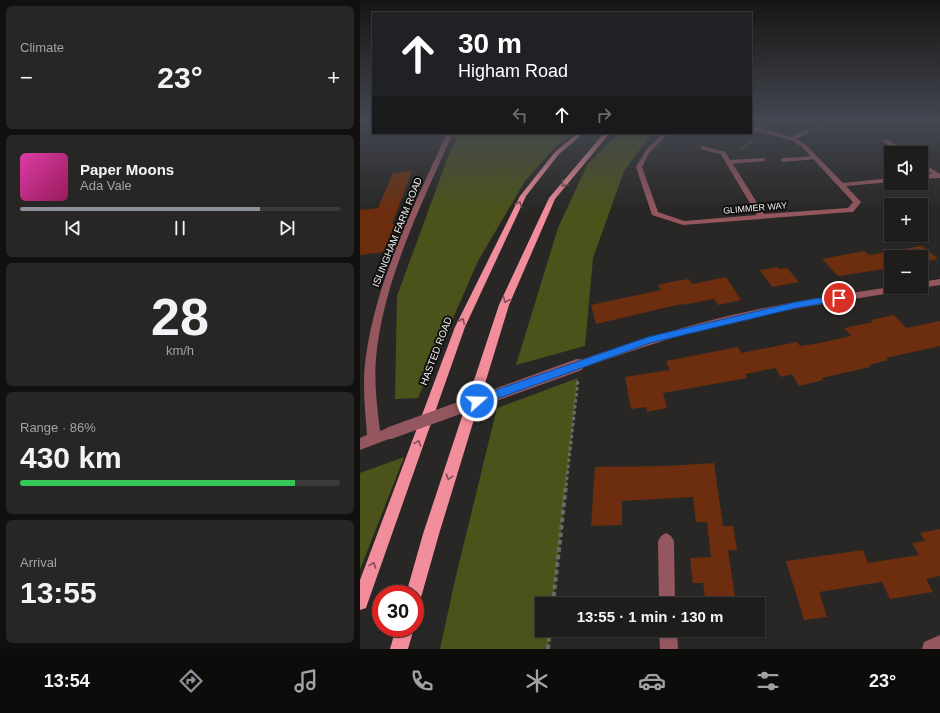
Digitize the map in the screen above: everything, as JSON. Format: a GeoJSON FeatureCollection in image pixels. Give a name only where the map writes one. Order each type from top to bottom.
{"type":"FeatureCollection","features":[{"type":"Feature","properties":{"kind":"main road","name":"HASTED ROAD"},"geometry":{"type":"LineString","coordinates":[[360,602],[460,327],[523,196],[559,150]]}},
{"type":"Feature","properties":{"kind":"main road"},"geometry":{"type":"LineString","coordinates":[[417,585],[433,526],[504,305],[552,198],[592,150]]}},
{"type":"Feature","properties":{"kind":"main road"},"geometry":{"type":"LineString","coordinates":[[399,649],[402,637]]}},
{"type":"Feature","properties":{"kind":"street","name":"ISLINGHAM FARM ROAD"},"geometry":{"type":"LineString","coordinates":[[374,439],[371,357],[384,291],[424,190],[442,150]]}},
{"type":"Feature","properties":{"kind":"street","name":"GLIMMER WAY"},"geometry":{"type":"LineString","coordinates":[[649,150],[639,167],[654,213],[683,223],[850,210],[857,202],[806,150]]}},
{"type":"Feature","properties":{"kind":"street"},"geometry":{"type":"LineString","coordinates":[[708,150],[726,158],[763,160]]}},
{"type":"Feature","properties":{"kind":"street"},"geometry":{"type":"LineString","coordinates":[[726,158],[762,217]]}},
{"type":"Feature","properties":{"kind":"street"},"geometry":{"type":"LineString","coordinates":[[782,160],[815,158]]}},
{"type":"Feature","properties":{"kind":"street"},"geometry":{"type":"LineString","coordinates":[[928,169],[939,176]]}},
{"type":"Feature","properties":{"kind":"street"},"geometry":{"type":"LineString","coordinates":[[928,177],[939,176]]}},
{"type":"Feature","properties":{"kind":"street"},"geometry":{"type":"LineString","coordinates":[[841,185],[884,181]]}},
{"type":"Feature","properties":{"kind":"street"},"geometry":{"type":"LineString","coordinates":[[928,284],[940,282]]}},
{"type":"Feature","properties":{"kind":"street"},"geometry":{"type":"LineString","coordinates":[[360,444],[648,340],[796,305],[884,291]]}},
{"type":"Feature","properties":{"kind":"street"},"geometry":{"type":"LineString","coordinates":[[666,541],[667,597]]}},
{"type":"Feature","properties":{"kind":"street"},"geometry":{"type":"LineString","coordinates":[[668,637],[669,649]]}},
{"type":"Feature","properties":{"kind":"path"},"geometry":{"type":"LineString","coordinates":[[726,158],[738,150]]}},
{"type":"Feature","properties":{"kind":"path"},"geometry":{"type":"LineString","coordinates":[[554,597],[579,364]]}},
{"type":"Feature","properties":{"kind":"path"},"geometry":{"type":"LineString","coordinates":[[548,649],[549,637]]}},
{"type":"Feature","properties":{"kind":"green space"},"geometry":{"type":"Polygon","coordinates":[[[451,150],[552,150],[525,181],[478,261],[418,398],[395,399],[397,296],[451,150]]]}},
{"type":"Feature","properties":{"kind":"green space"},"geometry":{"type":"Polygon","coordinates":[[[602,150],[639,150],[624,171],[593,258],[585,346],[516,365],[558,228],[587,165],[602,150]]]}},
{"type":"Feature","properties":{"kind":"green space"},"geometry":{"type":"Polygon","coordinates":[[[578,378],[554,597],[535,597],[535,637],[549,637],[548,649],[440,649],[455,580],[497,408],[578,378]]]}},
{"type":"Feature","properties":{"kind":"green space"},"geometry":{"type":"Polygon","coordinates":[[[404,457],[360,570],[360,473],[404,457]]]}},
{"type":"Feature","properties":{"kind":"building"},"geometry":{"type":"Polygon","coordinates":[[[412,171],[392,224],[395,224],[385,252],[360,255],[360,210],[378,208],[393,173],[412,171]]]}},
{"type":"Feature","properties":{"kind":"building"},"geometry":{"type":"Polygon","coordinates":[[[922,246],[927,250],[898,250],[922,246]]]}},
{"type":"Feature","properties":{"kind":"building"},"geometry":{"type":"Polygon","coordinates":[[[864,251],[869,255],[884,252],[884,269],[838,276],[822,259],[864,251]]]}},
{"type":"Feature","properties":{"kind":"building"},"geometry":{"type":"Polygon","coordinates":[[[928,251],[938,259],[928,261],[928,251]]]}},
{"type":"Feature","properties":{"kind":"building"},"geometry":{"type":"Polygon","coordinates":[[[777,267],[779,269],[787,268],[799,282],[772,287],[760,270],[777,267]]]}},
{"type":"Feature","properties":{"kind":"building"},"geometry":{"type":"Polygon","coordinates":[[[726,277],[741,300],[718,305],[714,299],[681,304],[596,324],[591,305],[661,290],[658,285],[675,281],[689,279],[692,284],[726,277]]]}},
{"type":"Feature","properties":{"kind":"building"},"geometry":{"type":"Polygon","coordinates":[[[894,315],[906,328],[940,321],[940,346],[886,358],[888,360],[869,365],[870,367],[822,378],[823,380],[799,386],[792,374],[781,377],[775,368],[745,374],[747,378],[663,393],[667,408],[647,412],[646,407],[631,409],[625,377],[670,370],[666,361],[738,347],[741,353],[797,342],[800,346],[815,344],[851,336],[844,328],[873,322],[871,320],[894,315]]]}},
{"type":"Feature","properties":{"kind":"building"},"geometry":{"type":"Polygon","coordinates":[[[714,463],[723,526],[733,526],[737,550],[728,550],[735,597],[705,597],[703,583],[693,583],[690,558],[711,557],[707,522],[696,522],[693,497],[622,501],[622,525],[591,526],[595,467],[667,466],[714,463]]]}},
{"type":"Feature","properties":{"kind":"building"},"geometry":{"type":"Polygon","coordinates":[[[940,529],[940,576],[926,579],[933,592],[890,599],[882,582],[819,592],[827,617],[804,620],[786,561],[863,550],[868,563],[919,555],[912,543],[925,541],[920,533],[940,529]]]}},
{"type":"Feature","properties":{"kind":"route"},"geometry":{"type":"LineString","coordinates":[[477,401],[648,340],[796,305],[839,298]]}}]}
